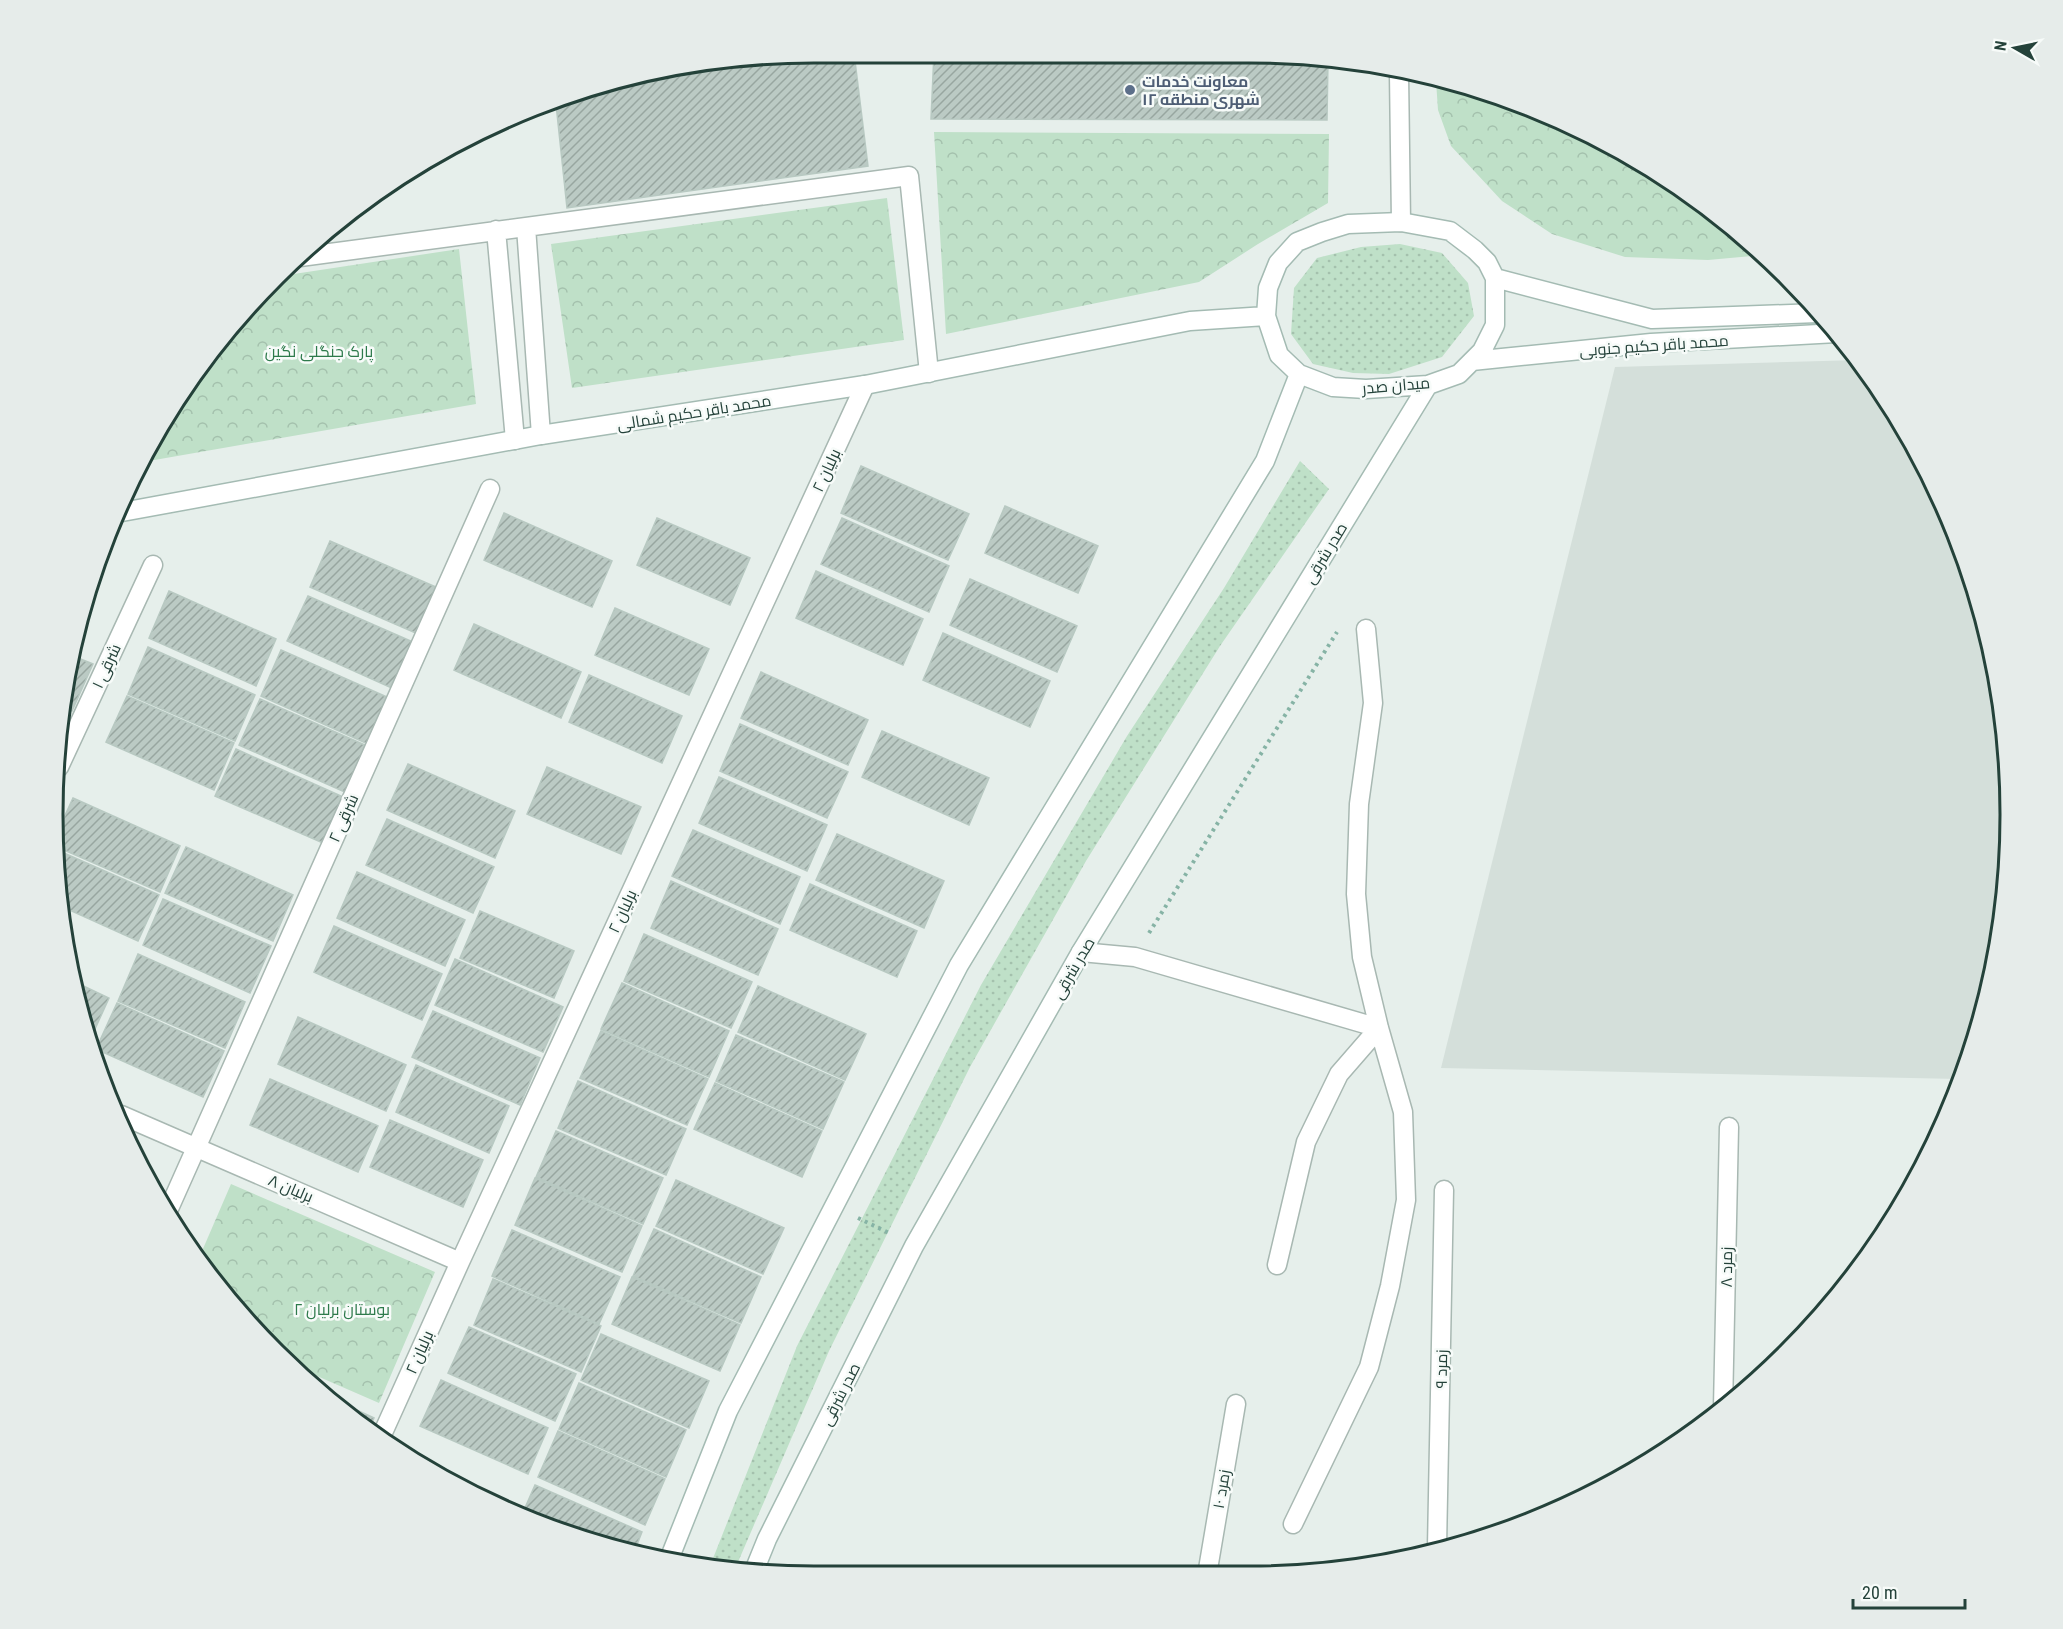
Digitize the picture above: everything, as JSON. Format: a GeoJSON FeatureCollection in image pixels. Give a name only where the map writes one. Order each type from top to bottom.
{"type":"FeatureCollection","features":[{"type":"Feature","properties":{"kind":"street"},"geometry":{"type":"LineString","coordinates":[[1399,78],[1401,222]]}},
{"type":"Feature","properties":{"kind":"street"},"geometry":{"type":"LineString","coordinates":[[312,255],[909,176],[929,373]]}},
{"type":"Feature","properties":{"kind":"street","name":"میدان صدر"},"geometry":{"type":"LineString","coordinates":[[1401,222],[1450,231],[1487,262],[1495,278],[1494,325],[1482,351],[1459,374],[1428,385],[1366,389],[1334,387],[1299,374],[1279,355],[1266,316],[1268,288],[1278,263],[1297,242],[1348,224],[1401,222]]}},
{"type":"Feature","properties":{"kind":"street"},"geometry":{"type":"LineString","coordinates":[[526,227],[541,435]]}},
{"type":"Feature","properties":{"kind":"street"},"geometry":{"type":"LineString","coordinates":[[496,231],[515,440]]}},
{"type":"Feature","properties":{"kind":"street","name":"محمد باقر حکیم جنوبی"},"geometry":{"type":"LineString","coordinates":[[1495,278],[1652,319],[1809,313]]}},
{"type":"Feature","properties":{"kind":"street","name":"محمد باقر حکیم شمالی"},"geometry":{"type":"LineString","coordinates":[[127,511],[541,435],[865,386],[1190,321],[1266,316]]}},
{"type":"Feature","properties":{"kind":"street","name":"محمد باقر حکیم جنوبی"},"geometry":{"type":"LineString","coordinates":[[1472,361],[1651,343],[1826,334]]}},
{"type":"Feature","properties":{"kind":"street"},"geometry":{"type":"LineString","coordinates":[[672,1553],[729,1411],[959,965],[1265,460],[1299,374]]}},
{"type":"Feature","properties":{"kind":"street","name":"صدر شرقی"},"geometry":{"type":"LineString","coordinates":[[757,1563],[914,1246],[1081,952],[1428,385]]}},
{"type":"Feature","properties":{"kind":"street","name":"برلیان ۲"},"geometry":{"type":"LineString","coordinates":[[384,1430],[865,386]]}},
{"type":"Feature","properties":{"kind":"street","name":"۲ شرقی"},"geometry":{"type":"LineString","coordinates":[[172,1202],[490,489]]}},
{"type":"Feature","properties":{"kind":"street","name":"۱ شرقی"},"geometry":{"type":"LineString","coordinates":[[66,752],[153,565]]}},
{"type":"Feature","properties":{"kind":"street"},"geometry":{"type":"LineString","coordinates":[[1293,1524],[1369,1367],[1390,1286],[1406,1200],[1403,1112],[1362,957],[1356,894],[1359,804],[1373,703],[1366,628]]}},
{"type":"Feature","properties":{"kind":"street"},"geometry":{"type":"LineString","coordinates":[[1081,952],[1135,957],[1379,1028]]}},
{"type":"Feature","properties":{"kind":"street"},"geometry":{"type":"LineString","coordinates":[[1277,1265],[1306,1142],[1339,1074],[1379,1028]]}},
{"type":"Feature","properties":{"kind":"street","name":"برلیان ۸"},"geometry":{"type":"LineString","coordinates":[[127,1118],[460,1262]]}},
{"type":"Feature","properties":{"kind":"street","name":"زمرد ۸"},"geometry":{"type":"LineString","coordinates":[[1723,1397],[1729,1127]]}},
{"type":"Feature","properties":{"kind":"street","name":"زمرد ۹"},"geometry":{"type":"LineString","coordinates":[[1437,1541],[1444,1190]]}},
{"type":"Feature","properties":{"kind":"street","name":"زمرد ۱۰"},"geometry":{"type":"LineString","coordinates":[[1209,1566],[1236,1404]]}},
{"type":"Feature","properties":{"kind":"path"},"geometry":{"type":"LineString","coordinates":[[1135,957],[1335,634],[1342,626],[1350,623],[1366,628]]}},
{"type":"Feature","properties":{"kind":"path"},"geometry":{"type":"LineString","coordinates":[[835,1207],[914,1246]]}},
{"type":"Feature","properties":{"kind":"shaded area"},"geometry":{"type":"Polygon","coordinates":[[[1847,360],[1899,439],[1922,482],[1943,527],[1974,620],[1986,668],[1994,716],[1998,765],[2000,814],[1994,913],[1986,961],[1974,1009],[1952,1079],[1441,1068],[1615,367],[1847,360]]]}},
{"type":"Feature","properties":{"kind":"green space"},"geometry":{"type":"Polygon","coordinates":[[[1436,87],[1490,103],[1536,120],[1624,164],[1666,190],[1706,218],[1751,256],[1708,260],[1625,257],[1552,234],[1502,201],[1451,146],[1438,110],[1436,87]]]}},
{"type":"Feature","properties":{"kind":"green space"},"geometry":{"type":"Polygon","coordinates":[[[934,132],[1329,134],[1328,203],[1199,282],[946,334],[934,132]]]}},
{"type":"Feature","properties":{"kind":"green space"},"geometry":{"type":"Polygon","coordinates":[[[887,198],[904,340],[572,388],[551,244],[887,198]]]}},
{"type":"Feature","properties":{"kind":"green space"},"geometry":{"type":"Polygon","coordinates":[[[1400,244],[1442,253],[1468,283],[1474,316],[1442,357],[1389,374],[1353,373],[1313,364],[1291,334],[1294,288],[1317,258],[1361,247],[1400,244]]]}},
{"type":"Feature","properties":{"kind":"green space","name":"پارک جنگلی نگین"},"geometry":{"type":"Polygon","coordinates":[[[459,249],[476,404],[153,460],[190,397],[218,357],[249,319],[292,274],[459,249]]]}},
{"type":"Feature","properties":{"kind":"green space"},"geometry":{"type":"Polygon","coordinates":[[[1300,461],[1329,489],[1220,646],[1086,861],[970,1067],[829,1351],[738,1562],[713,1559],[797,1346],[981,985],[1127,736],[1224,588],[1300,461]]]}},
{"type":"Feature","properties":{"kind":"green space","name":"بوستان برلیان ۲"},"geometry":{"type":"Polygon","coordinates":[[[231,1184],[435,1272],[379,1403],[313,1374],[249,1310],[203,1250],[231,1184]]]}},
{"type":"Feature","properties":{"kind":"building"},"geometry":{"type":"Polygon","coordinates":[[[855,63],[868,166],[567,208],[557,109],[620,89],[668,77],[716,69],[765,65],[855,63]]]}},
{"type":"Feature","properties":{"kind":"building","name":"معاونت خدمات شهری منطقه ۱۲"},"geometry":{"type":"Polygon","coordinates":[[[934,63],[1248,63],[1328,67],[1327,120],[931,119],[934,63]]]}},
{"type":"Feature","properties":{"kind":"building"},"geometry":{"type":"Polygon","coordinates":[[[861,466],[969,514],[948,560],[841,513],[861,466]]]}},
{"type":"Feature","properties":{"kind":"building"},"geometry":{"type":"Polygon","coordinates":[[[1005,506],[1098,546],[1078,593],[985,553],[1005,506]]]}},
{"type":"Feature","properties":{"kind":"building"},"geometry":{"type":"Polygon","coordinates":[[[504,513],[612,561],[592,607],[484,560],[504,513]]]}},
{"type":"Feature","properties":{"kind":"building"},"geometry":{"type":"Polygon","coordinates":[[[657,518],[750,558],[730,605],[637,565],[657,518]]]}},
{"type":"Feature","properties":{"kind":"building"},"geometry":{"type":"Polygon","coordinates":[[[842,518],[949,566],[929,612],[821,564],[842,518]]]}},
{"type":"Feature","properties":{"kind":"building"},"geometry":{"type":"Polygon","coordinates":[[[330,541],[438,588],[418,634],[310,587],[330,541]]]}},
{"type":"Feature","properties":{"kind":"building"},"geometry":{"type":"Polygon","coordinates":[[[816,571],[923,619],[903,665],[796,618],[816,571]]]}},
{"type":"Feature","properties":{"kind":"building"},"geometry":{"type":"Polygon","coordinates":[[[970,579],[1077,626],[1057,672],[950,625],[970,579]]]}},
{"type":"Feature","properties":{"kind":"building"},"geometry":{"type":"Polygon","coordinates":[[[169,591],[276,639],[256,686],[149,638],[169,591]]]}},
{"type":"Feature","properties":{"kind":"building"},"geometry":{"type":"Polygon","coordinates":[[[308,596],[415,643],[394,689],[287,641],[308,596]]]}},
{"type":"Feature","properties":{"kind":"building"},"geometry":{"type":"Polygon","coordinates":[[[615,608],[709,649],[689,695],[595,655],[615,608]]]}},
{"type":"Feature","properties":{"kind":"building"},"geometry":{"type":"Polygon","coordinates":[[[474,624],[581,672],[561,718],[454,670],[474,624]]]}},
{"type":"Feature","properties":{"kind":"building"},"geometry":{"type":"Polygon","coordinates":[[[943,633],[1050,681],[1030,727],[923,680],[943,633]]]}},
{"type":"Feature","properties":{"kind":"building"},"geometry":{"type":"Polygon","coordinates":[[[148,647],[255,695],[235,741],[128,694],[148,647]]]}},
{"type":"Feature","properties":{"kind":"building"},"geometry":{"type":"Polygon","coordinates":[[[281,650],[389,698],[368,744],[261,696],[281,650]]]}},
{"type":"Feature","properties":{"kind":"building"},"geometry":{"type":"Polygon","coordinates":[[[79,659],[93,664],[72,711],[70,710],[79,659]]]}},
{"type":"Feature","properties":{"kind":"building"},"geometry":{"type":"Polygon","coordinates":[[[761,672],[868,720],[848,765],[741,718],[761,672]]]}},
{"type":"Feature","properties":{"kind":"building"},"geometry":{"type":"Polygon","coordinates":[[[589,675],[682,716],[662,763],[569,722],[589,675]]]}},
{"type":"Feature","properties":{"kind":"building"},"geometry":{"type":"Polygon","coordinates":[[[127,696],[234,743],[214,790],[106,742],[127,696]]]}},
{"type":"Feature","properties":{"kind":"building"},"geometry":{"type":"Polygon","coordinates":[[[260,699],[367,746],[347,793],[239,745],[260,699]]]}},
{"type":"Feature","properties":{"kind":"building"},"geometry":{"type":"Polygon","coordinates":[[[740,724],[848,772],[827,818],[720,771],[740,724]]]}},
{"type":"Feature","properties":{"kind":"building"},"geometry":{"type":"Polygon","coordinates":[[[882,731],[989,778],[969,825],[862,777],[882,731]]]}},
{"type":"Feature","properties":{"kind":"building"},"geometry":{"type":"Polygon","coordinates":[[[236,749],[343,797],[323,843],[215,796],[236,749]]]}},
{"type":"Feature","properties":{"kind":"building"},"geometry":{"type":"Polygon","coordinates":[[[408,764],[515,811],[495,858],[387,810],[408,764]]]}},
{"type":"Feature","properties":{"kind":"building"},"geometry":{"type":"Polygon","coordinates":[[[547,767],[641,807],[621,854],[527,814],[547,767]]]}},
{"type":"Feature","properties":{"kind":"building"},"geometry":{"type":"Polygon","coordinates":[[[719,777],[827,825],[807,871],[699,823],[719,777]]]}},
{"type":"Feature","properties":{"kind":"building"},"geometry":{"type":"Polygon","coordinates":[[[73,798],[180,846],[160,892],[64,850],[63,819],[73,798]]]}},
{"type":"Feature","properties":{"kind":"building"},"geometry":{"type":"Polygon","coordinates":[[[387,819],[494,867],[473,913],[366,865],[387,819]]]}},
{"type":"Feature","properties":{"kind":"building"},"geometry":{"type":"Polygon","coordinates":[[[693,830],[800,877],[780,924],[672,876],[693,830]]]}},
{"type":"Feature","properties":{"kind":"building"},"geometry":{"type":"Polygon","coordinates":[[[837,834],[944,881],[924,928],[816,880],[837,834]]]}},
{"type":"Feature","properties":{"kind":"building"},"geometry":{"type":"Polygon","coordinates":[[[186,847],[293,895],[273,941],[165,893],[186,847]]]}},
{"type":"Feature","properties":{"kind":"building"},"geometry":{"type":"Polygon","coordinates":[[[65,853],[159,895],[138,941],[69,910],[65,853]]]}},
{"type":"Feature","properties":{"kind":"building"},"geometry":{"type":"Polygon","coordinates":[[[357,872],[465,920],[445,966],[337,918],[357,872]]]}},
{"type":"Feature","properties":{"kind":"building"},"geometry":{"type":"Polygon","coordinates":[[[671,881],[778,929],[758,975],[651,928],[671,881]]]}},
{"type":"Feature","properties":{"kind":"building"},"geometry":{"type":"Polygon","coordinates":[[[810,884],[917,931],[897,977],[790,930],[810,884]]]}},
{"type":"Feature","properties":{"kind":"building"},"geometry":{"type":"Polygon","coordinates":[[[163,899],[271,946],[250,993],[143,945],[163,899]]]}},
{"type":"Feature","properties":{"kind":"building"},"geometry":{"type":"Polygon","coordinates":[[[480,911],[574,951],[554,998],[460,958],[480,911]]]}},
{"type":"Feature","properties":{"kind":"building"},"geometry":{"type":"Polygon","coordinates":[[[334,926],[442,974],[422,1020],[314,972],[334,926]]]}},
{"type":"Feature","properties":{"kind":"building"},"geometry":{"type":"Polygon","coordinates":[[[644,934],[752,982],[731,1028],[624,981],[644,934]]]}},
{"type":"Feature","properties":{"kind":"building"},"geometry":{"type":"Polygon","coordinates":[[[138,954],[245,1002],[225,1048],[118,1001],[138,954]]]}},
{"type":"Feature","properties":{"kind":"building"},"geometry":{"type":"Polygon","coordinates":[[[455,959],[563,1007],[543,1052],[435,1005],[455,959]]]}},
{"type":"Feature","properties":{"kind":"building"},"geometry":{"type":"Polygon","coordinates":[[[622,983],[729,1031],[709,1077],[601,1029],[622,983]]]}},
{"type":"Feature","properties":{"kind":"building"},"geometry":{"type":"Polygon","coordinates":[[[83,986],[109,998],[95,1029],[83,986]]]}},
{"type":"Feature","properties":{"kind":"building"},"geometry":{"type":"Polygon","coordinates":[[[758,986],[866,1034],[845,1080],[738,1032],[758,986]]]}},
{"type":"Feature","properties":{"kind":"building"},"geometry":{"type":"Polygon","coordinates":[[[117,1003],[224,1051],[203,1097],[102,1052],[99,1042],[117,1003]]]}},
{"type":"Feature","properties":{"kind":"building"},"geometry":{"type":"Polygon","coordinates":[[[433,1011],[540,1058],[520,1105],[412,1057],[433,1011]]]}},
{"type":"Feature","properties":{"kind":"building"},"geometry":{"type":"Polygon","coordinates":[[[298,1017],[406,1065],[386,1111],[278,1064],[298,1017]]]}},
{"type":"Feature","properties":{"kind":"building"},"geometry":{"type":"Polygon","coordinates":[[[601,1031],[708,1079],[687,1125],[580,1078],[601,1031]]]}},
{"type":"Feature","properties":{"kind":"building"},"geometry":{"type":"Polygon","coordinates":[[[736,1035],[844,1082],[823,1129],[716,1081],[736,1035]]]}},
{"type":"Feature","properties":{"kind":"building"},"geometry":{"type":"Polygon","coordinates":[[[416,1065],[509,1106],[489,1153],[396,1112],[416,1065]]]}},
{"type":"Feature","properties":{"kind":"building"},"geometry":{"type":"Polygon","coordinates":[[[270,1079],[378,1126],[358,1172],[250,1125],[270,1079]]]}},
{"type":"Feature","properties":{"kind":"building"},"geometry":{"type":"Polygon","coordinates":[[[578,1081],[686,1129],[666,1175],[558,1128],[578,1081]]]}},
{"type":"Feature","properties":{"kind":"building"},"geometry":{"type":"Polygon","coordinates":[[[715,1083],[822,1131],[802,1177],[694,1129],[715,1083]]]}},
{"type":"Feature","properties":{"kind":"building"},"geometry":{"type":"Polygon","coordinates":[[[390,1120],[483,1160],[463,1207],[370,1167],[390,1120]]]}},
{"type":"Feature","properties":{"kind":"building"},"geometry":{"type":"Polygon","coordinates":[[[556,1131],[663,1178],[643,1224],[536,1177],[556,1131]]]}},
{"type":"Feature","properties":{"kind":"building"},"geometry":{"type":"Polygon","coordinates":[[[535,1178],[642,1226],[622,1272],[515,1225],[535,1178]]]}},
{"type":"Feature","properties":{"kind":"building"},"geometry":{"type":"Polygon","coordinates":[[[676,1180],[784,1228],[763,1274],[656,1226],[676,1180]]]}},
{"type":"Feature","properties":{"kind":"building"},"geometry":{"type":"Polygon","coordinates":[[[654,1229],[761,1277],[741,1323],[633,1276],[654,1229]]]}},
{"type":"Feature","properties":{"kind":"building"},"geometry":{"type":"Polygon","coordinates":[[[512,1230],[620,1277],[599,1324],[492,1276],[512,1230]]]}},
{"type":"Feature","properties":{"kind":"building"},"geometry":{"type":"Polygon","coordinates":[[[632,1277],[740,1325],[720,1371],[612,1324],[632,1277]]]}},
{"type":"Feature","properties":{"kind":"building"},"geometry":{"type":"Polygon","coordinates":[[[493,1279],[601,1326],[581,1372],[474,1325],[493,1279]]]}},
{"type":"Feature","properties":{"kind":"building"},"geometry":{"type":"Polygon","coordinates":[[[469,1327],[576,1374],[555,1421],[448,1373],[469,1327]]]}},
{"type":"Feature","properties":{"kind":"building"},"geometry":{"type":"Polygon","coordinates":[[[601,1334],[709,1381],[689,1428],[581,1380],[601,1334]]]}},
{"type":"Feature","properties":{"kind":"building"},"geometry":{"type":"Polygon","coordinates":[[[441,1380],[548,1428],[528,1474],[420,1426],[441,1380]]]}},
{"type":"Feature","properties":{"kind":"building"},"geometry":{"type":"Polygon","coordinates":[[[579,1383],[686,1430],[666,1477],[559,1429],[579,1383]]]}},
{"type":"Feature","properties":{"kind":"building"},"geometry":{"type":"Polygon","coordinates":[[[355,1409],[374,1418],[372,1422],[355,1409]]]}},
{"type":"Feature","properties":{"kind":"building"},"geometry":{"type":"Polygon","coordinates":[[[558,1431],[665,1479],[645,1525],[538,1477],[558,1431]]]}},
{"type":"Feature","properties":{"kind":"building"},"geometry":{"type":"Polygon","coordinates":[[[535,1485],[642,1532],[637,1544],[573,1526],[525,1508],[535,1485]]]}},
{"type":"Feature","properties":{"kind":"place","name":"معاونت خدمات شهری منطقه ۱۲"},"geometry":{"type":"Point","coordinates":[1130,90]}}]}
